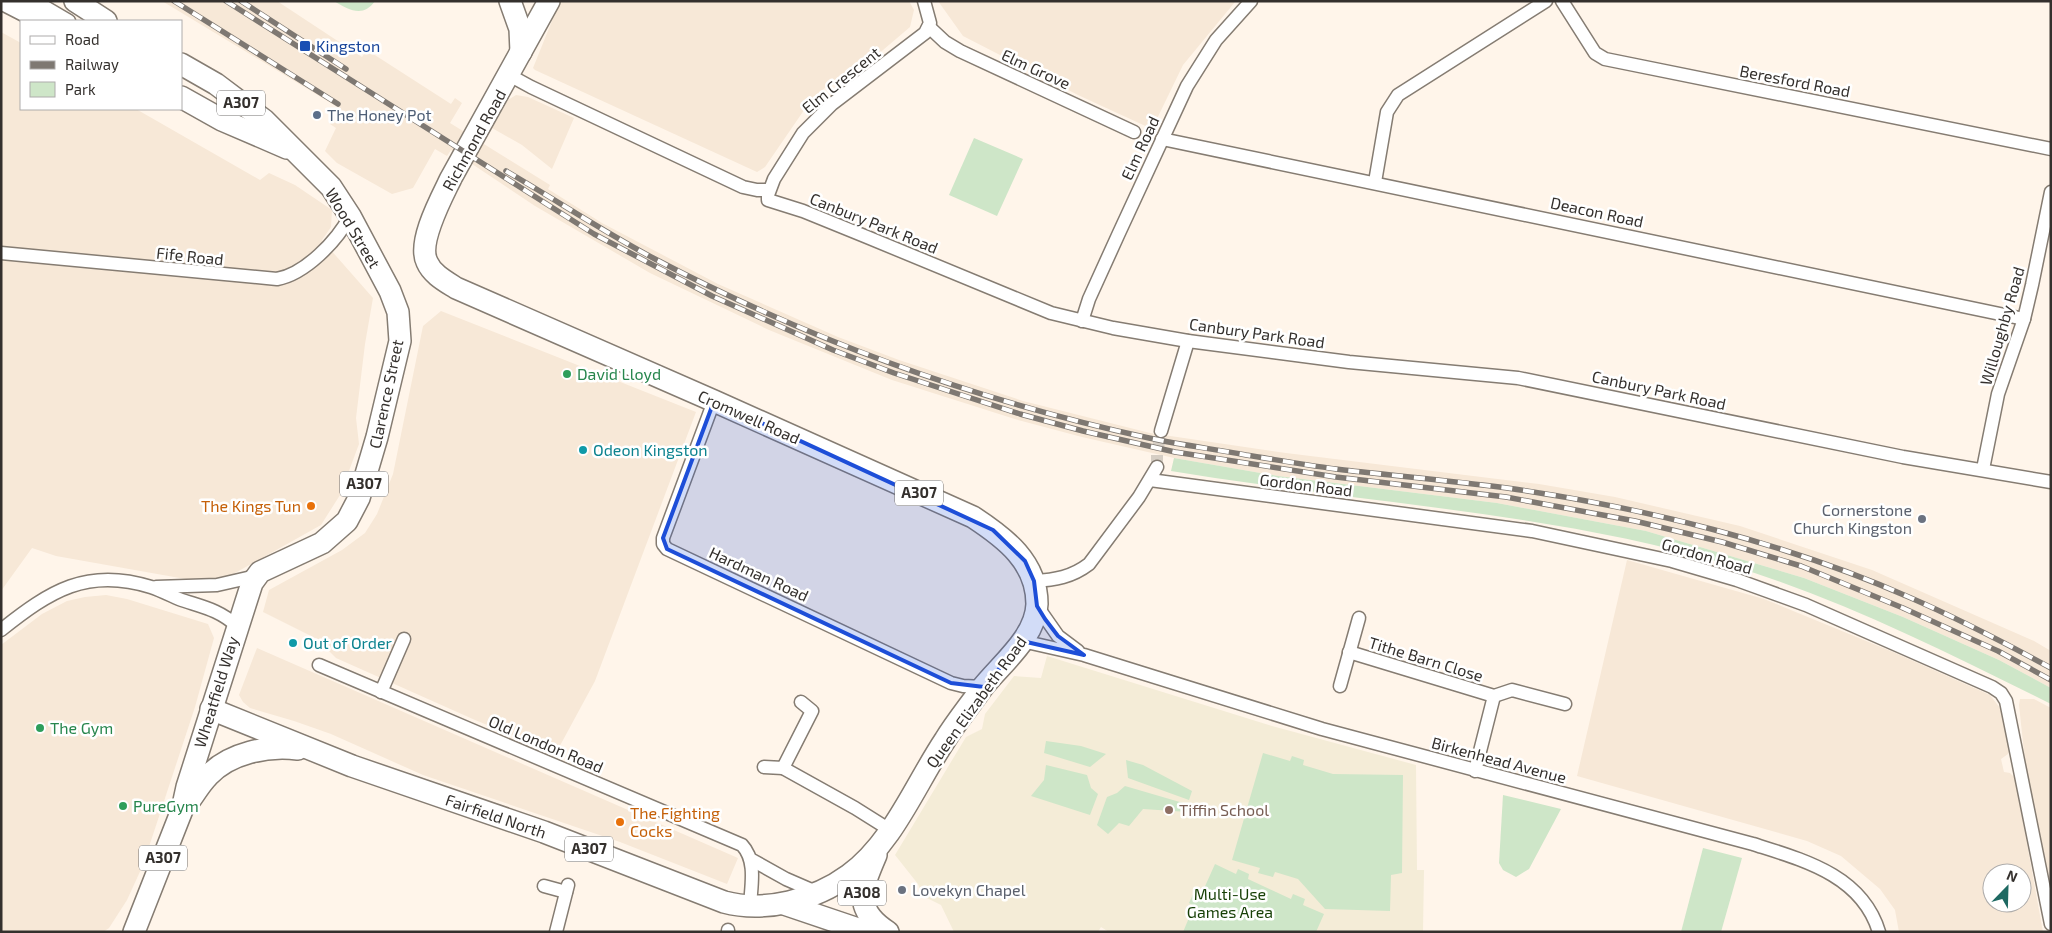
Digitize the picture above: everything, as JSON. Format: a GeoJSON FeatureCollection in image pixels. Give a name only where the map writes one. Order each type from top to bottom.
{"type":"FeatureCollection","features":[{"type":"Feature","properties":{"kind":"main road"},"geometry":{"type":"LineString","coordinates":[[75,1],[104,20]]}},
{"type":"Feature","properties":{"kind":"main road"},"geometry":{"type":"LineString","coordinates":[[510,1],[520,29],[521,52]]}},
{"type":"Feature","properties":{"kind":"main road","name":"Richmond Road"},"geometry":{"type":"LineString","coordinates":[[442,280],[431,268],[425,256],[427,234],[451,178],[549,1]]}},
{"type":"Feature","properties":{"kind":"main road"},"geometry":{"type":"LineString","coordinates":[[6,3],[43,20]]}},
{"type":"Feature","properties":{"kind":"main road","name":"A307"},"geometry":{"type":"LineString","coordinates":[[182,65],[216,84],[264,120],[294,151]]}},
{"type":"Feature","properties":{"kind":"main road","name":"Wood Street"},"geometry":{"type":"LineString","coordinates":[[182,98],[231,124],[294,151],[331,187],[350,216],[390,291]]}},
{"type":"Feature","properties":{"kind":"main road","name":"Cromwell Road"},"geometry":{"type":"LineString","coordinates":[[442,280],[464,292],[973,517],[1010,544],[1025,561],[1034,581]]}},
{"type":"Feature","properties":{"kind":"main road","name":"Clarence Street"},"geometry":{"type":"LineString","coordinates":[[256,576],[260,572],[322,543],[347,521],[359,498],[377,437],[400,341],[398,312],[390,291]]}},
{"type":"Feature","properties":{"kind":"main road","name":"Wheatfield Way"},"geometry":{"type":"LineString","coordinates":[[134,932],[182,810],[187,787],[237,626],[256,576]]}},
{"type":"Feature","properties":{"kind":"main road","name":"Queen Elizabeth Road"},"geometry":{"type":"LineString","coordinates":[[784,904],[816,892],[848,876],[884,839],[945,739],[1022,641],[1030,628],[1037,606],[1034,581]]}},
{"type":"Feature","properties":{"kind":"main road","name":"Fairfield North"},"geometry":{"type":"LineString","coordinates":[[211,709],[318,753],[544,832],[724,902],[750,906],[784,904]]}},
{"type":"Feature","properties":{"kind":"main road","name":"Wheatfield Way"},"geometry":{"type":"LineString","coordinates":[[182,810],[208,775],[228,762],[268,749],[290,748],[318,753]]}},
{"type":"Feature","properties":{"kind":"main road","name":"A308"},"geometry":{"type":"LineString","coordinates":[[884,839],[863,888],[863,899],[869,917],[888,932]]}},
{"type":"Feature","properties":{"kind":"main road","name":"A308"},"geometry":{"type":"LineString","coordinates":[[784,904],[867,932]]}},
{"type":"Feature","properties":{"kind":"main road","name":"Wheatfield Way"},"geometry":{"type":"LineString","coordinates":[[118,932],[144,905]]}},
{"type":"Feature","properties":{"kind":"street"},"geometry":{"type":"LineString","coordinates":[[35,1],[67,20]]}},
{"type":"Feature","properties":{"kind":"street"},"geometry":{"type":"LineString","coordinates":[[924,1],[929,27]]}},
{"type":"Feature","properties":{"kind":"street","name":"Elm Road"},"geometry":{"type":"LineString","coordinates":[[1082,321],[1093,291],[1187,86],[1216,40],[1250,1]]}},
{"type":"Feature","properties":{"kind":"street"},"geometry":{"type":"LineString","coordinates":[[1374,182],[1387,112],[1398,95],[1546,1]]}},
{"type":"Feature","properties":{"kind":"street","name":"Beresford Road"},"geometry":{"type":"LineString","coordinates":[[1562,1],[1595,53],[1605,59],[2051,149]]}},
{"type":"Feature","properties":{"kind":"street","name":"Elm Grove"},"geometry":{"type":"LineString","coordinates":[[929,27],[945,42],[960,51],[1134,132]]}},
{"type":"Feature","properties":{"kind":"street","name":"Elm Crescent"},"geometry":{"type":"LineString","coordinates":[[769,190],[803,133],[832,104],[920,38],[929,27]]}},
{"type":"Feature","properties":{"kind":"street"},"geometry":{"type":"LineString","coordinates":[[509,75],[743,187],[769,190]]}},
{"type":"Feature","properties":{"kind":"street","name":"Deacon Road"},"geometry":{"type":"LineString","coordinates":[[1162,139],[2024,319]]}},
{"type":"Feature","properties":{"kind":"street","name":"Canbury Park Road"},"geometry":{"type":"LineString","coordinates":[[769,190],[768,200],[793,208],[1051,312],[1082,321],[1188,341],[1349,362],[1518,378],[1903,457],[2051,482]]}},
{"type":"Feature","properties":{"kind":"street","name":"Willoughby Road"},"geometry":{"type":"LineString","coordinates":[[1983,469],[1998,394],[2024,319],[2051,192]]}},
{"type":"Feature","properties":{"kind":"street","name":"Fife Road"},"geometry":{"type":"LineString","coordinates":[[1,253],[277,280],[292,275],[303,268],[340,235],[350,216]]}},
{"type":"Feature","properties":{"kind":"street"},"geometry":{"type":"LineString","coordinates":[[1161,431],[1188,341]]}},
{"type":"Feature","properties":{"kind":"street","name":"Hardman Road"},"geometry":{"type":"LineString","coordinates":[[714,401],[664,538],[663,544],[667,549],[939,678],[963,686],[984,687]]}},
{"type":"Feature","properties":{"kind":"street"},"geometry":{"type":"LineString","coordinates":[[1034,581],[1068,577],[1089,564],[1158,467]]}},
{"type":"Feature","properties":{"kind":"street","name":"Gordon Road"},"geometry":{"type":"LineString","coordinates":[[1150,480],[1532,532],[1672,561],[1729,578],[1806,605],[1992,686],[2001,693],[2006,701],[2051,924]]}},
{"type":"Feature","properties":{"kind":"street","name":"Clarence Street"},"geometry":{"type":"LineString","coordinates":[[151,587],[217,585],[256,576]]}},
{"type":"Feature","properties":{"kind":"street","name":"Clarence Street"},"geometry":{"type":"LineString","coordinates":[[1,630],[57,590],[80,582],[97,580],[126,582],[151,587],[179,599],[208,607],[228,618],[237,626]]}},
{"type":"Feature","properties":{"kind":"street","name":"Birkenhead Avenue"},"geometry":{"type":"LineString","coordinates":[[1037,606],[1058,636],[1084,655]]}},
{"type":"Feature","properties":{"kind":"street","name":"Tithe Barn Close"},"geometry":{"type":"LineString","coordinates":[[1340,686],[1359,618]]}},
{"type":"Feature","properties":{"kind":"street"},"geometry":{"type":"LineString","coordinates":[[380,692],[404,639]]}},
{"type":"Feature","properties":{"kind":"street","name":"Birkenhead Avenue"},"geometry":{"type":"LineString","coordinates":[[1022,641],[1084,655],[1322,729],[1753,844],[1806,861],[1838,877],[1865,902],[1879,932]]}},
{"type":"Feature","properties":{"kind":"street","name":"Tithe Barn Close"},"geometry":{"type":"LineString","coordinates":[[1349,652],[1494,696],[1512,690],[1565,704]]}},
{"type":"Feature","properties":{"kind":"street","name":"Old London Road"},"geometry":{"type":"LineString","coordinates":[[319,665],[710,830],[742,845],[748,851],[752,860],[786,879],[816,892]]}},
{"type":"Feature","properties":{"kind":"street","name":"Tithe Barn Close"},"geometry":{"type":"LineString","coordinates":[[1475,771],[1494,696]]}},
{"type":"Feature","properties":{"kind":"street"},"geometry":{"type":"LineString","coordinates":[[783,768],[812,711],[801,702]]}},
{"type":"Feature","properties":{"kind":"street"},"geometry":{"type":"LineString","coordinates":[[764,767],[783,768],[855,808],[884,839]]}},
{"type":"Feature","properties":{"kind":"street"},"geometry":{"type":"LineString","coordinates":[[750,906],[752,860]]}},
{"type":"Feature","properties":{"kind":"street"},"geometry":{"type":"LineString","coordinates":[[544,886],[567,888],[556,932]]}},
{"type":"Feature","properties":{"kind":"highlighted area"},"geometry":{"type":"Polygon","coordinates":[[[714,401],[993,530],[1025,561],[1034,581],[1037,606],[1045,619],[1058,636],[1084,655],[1022,641],[984,687],[951,683],[667,549],[663,538],[714,401]]]}},
{"type":"Feature","properties":{"kind":"shaded area"},"geometry":{"type":"Polygon","coordinates":[[[162,1],[277,1],[362,57],[367,50],[451,104],[455,98],[462,103],[450,123],[550,185],[548,189],[602,223],[718,284],[838,337],[899,360],[1023,401],[1150,433],[1286,453],[1539,484],[1615,497],[1740,526],[1872,570],[2034,641],[2051,651],[2051,688],[1999,660],[1903,617],[1804,578],[1646,531],[1497,503],[1278,476],[1174,458],[1018,420],[892,380],[769,330],[650,273],[535,206],[451,150],[447,156],[435,149],[413,188],[392,194],[337,163],[325,151],[336,128],[330,124],[339,108],[162,1]]]}},
{"type":"Feature","properties":{"kind":"shaded area"},"geometry":{"type":"Polygon","coordinates":[[[560,1],[909,1],[914,10],[910,27],[876,56],[842,75],[813,97],[765,167],[757,172],[535,70],[533,68],[560,1]]]}},
{"type":"Feature","properties":{"kind":"shaded area"},"geometry":{"type":"Polygon","coordinates":[[[938,1],[1235,2],[1183,65],[1152,129],[1078,95],[963,36],[938,1]]]}},
{"type":"Feature","properties":{"kind":"shaded area"},"geometry":{"type":"Polygon","coordinates":[[[1,32],[20,42],[20,110],[138,110],[260,180],[269,173],[295,185],[332,210],[331,227],[322,240],[373,298],[356,418],[359,444],[340,495],[321,525],[228,577],[209,580],[191,580],[56,556],[32,548],[1,591],[1,32]]]}},
{"type":"Feature","properties":{"kind":"shaded area"},"geometry":{"type":"Polygon","coordinates":[[[516,95],[528,97],[574,118],[552,169],[522,145],[492,128],[508,100],[516,95]]]}},
{"type":"Feature","properties":{"kind":"shaded area"},"geometry":{"type":"Polygon","coordinates":[[[441,311],[696,412],[595,681],[556,753],[475,720],[336,658],[317,639],[263,612],[269,590],[342,550],[365,533],[377,514],[393,474],[423,326],[441,311]]]}},
{"type":"Feature","properties":{"kind":"shaded area"},"geometry":{"type":"Polygon","coordinates":[[[1627,560],[1764,599],[1893,652],[1990,695],[2003,712],[2010,750],[2001,759],[2004,772],[2010,773],[2015,778],[2030,863],[1982,863],[1982,913],[2032,913],[2032,872],[2043,932],[1899,932],[1895,910],[1880,889],[1841,856],[1807,841],[1577,776],[1627,560]]]}},
{"type":"Feature","properties":{"kind":"shaded area"},"geometry":{"type":"Polygon","coordinates":[[[106,595],[127,599],[208,624],[214,638],[195,707],[143,865],[127,900],[109,928],[103,932],[1,932],[1,645],[42,614],[67,601],[106,595]]]}},
{"type":"Feature","properties":{"kind":"shaded area"},"geometry":{"type":"Polygon","coordinates":[[[257,648],[738,858],[727,884],[620,842],[423,775],[331,734],[250,708],[239,695],[257,648]]]}},
{"type":"Feature","properties":{"kind":"shaded area","name":"Tiffin School"},"geometry":{"type":"Polygon","coordinates":[[[1047,656],[1272,726],[1416,765],[1417,870],[1424,870],[1423,932],[1109,932],[1101,927],[1098,932],[954,932],[941,905],[923,896],[918,884],[895,855],[966,737],[982,729],[985,714],[1014,676],[1041,678],[1047,656]]]}},
{"type":"Feature","properties":{"kind":"shaded area"},"geometry":{"type":"Polygon","coordinates":[[[2020,699],[2034,699],[2051,708],[2051,885],[2026,770],[2019,705],[2020,699]]]}},
{"type":"Feature","properties":{"kind":"green space"},"geometry":{"type":"Polygon","coordinates":[[[334,1],[375,1],[366,9],[356,11],[334,1]]]}},
{"type":"Feature","properties":{"kind":"green space"},"geometry":{"type":"Polygon","coordinates":[[[974,138],[1023,159],[997,216],[949,195],[974,138]]]}},
{"type":"Feature","properties":{"kind":"green space"},"geometry":{"type":"Polygon","coordinates":[[[1174,458],[1278,476],[1497,503],[1646,531],[1804,578],[1903,617],[1999,660],[2051,688],[2051,704],[1933,646],[1853,610],[1771,579],[1687,553],[1562,526],[1171,471],[1174,458]]]}},
{"type":"Feature","properties":{"kind":"green space"},"geometry":{"type":"Polygon","coordinates":[[[1046,741],[1081,746],[1106,754],[1090,767],[1044,753],[1046,741]]]}},
{"type":"Feature","properties":{"kind":"green space"},"geometry":{"type":"Polygon","coordinates":[[[1263,753],[1290,761],[1292,756],[1304,760],[1303,765],[1333,774],[1403,775],[1402,873],[1391,875],[1390,911],[1325,909],[1298,879],[1275,872],[1273,877],[1258,873],[1260,868],[1232,860],[1263,753]]]}},
{"type":"Feature","properties":{"kind":"green space"},"geometry":{"type":"Polygon","coordinates":[[[1126,760],[1143,765],[1192,791],[1189,800],[1128,778],[1126,760]]]}},
{"type":"Feature","properties":{"kind":"green space"},"geometry":{"type":"Polygon","coordinates":[[[1046,765],[1087,775],[1091,788],[1098,794],[1090,815],[1031,796],[1044,780],[1046,765]]]}},
{"type":"Feature","properties":{"kind":"green space"},"geometry":{"type":"Polygon","coordinates":[[[1125,786],[1190,805],[1191,809],[1188,812],[1143,809],[1129,826],[1119,823],[1108,834],[1097,825],[1107,797],[1117,793],[1125,786]]]}},
{"type":"Feature","properties":{"kind":"green space"},"geometry":{"type":"Polygon","coordinates":[[[1503,795],[1561,809],[1529,869],[1516,877],[1503,870],[1499,863],[1503,795]]]}},
{"type":"Feature","properties":{"kind":"green space"},"geometry":{"type":"Polygon","coordinates":[[[1703,848],[1742,858],[1721,932],[1681,932],[1703,848]]]}},
{"type":"Feature","properties":{"kind":"green space","name":"Multi-Use Games Area"},"geometry":{"type":"Polygon","coordinates":[[[1215,864],[1236,874],[1238,869],[1249,874],[1248,879],[1291,899],[1293,894],[1305,899],[1303,905],[1324,914],[1316,932],[1183,932],[1194,906],[1189,903],[1195,890],[1202,893],[1215,864]]]}},
{"type":"Feature","properties":{"kind":"tunnel"},"geometry":{"type":"LineString","coordinates":[[1157,467],[1157,453],[1161,431]]}},
{"type":"Feature","properties":{"kind":"railway"},"geometry":{"type":"LineString","coordinates":[[174,1],[338,104]]}},
{"type":"Feature","properties":{"kind":"railway"},"geometry":{"type":"LineString","coordinates":[[226,1],[594,234],[712,296],[833,350],[894,373],[1020,414],[1083,431],[1175,452],[1336,477],[1506,497],[1635,521],[1722,542],[1801,566],[1903,608],[1998,651],[2051,680]]}},
{"type":"Feature","properties":{"kind":"railway"},"geometry":{"type":"LineString","coordinates":[[241,1],[346,69]]}},
{"type":"Feature","properties":{"kind":"railway"},"geometry":{"type":"LineString","coordinates":[[506,171],[636,249],[714,288],[834,341],[958,386],[1021,406],[1161,440],[1332,468],[1487,485],[1558,496],[1610,505],[1713,530],[1815,560],[1864,578],[1947,614],[2051,668]]}},
{"type":"Feature","properties":{"kind":"place","name":"Kingston"},"geometry":{"type":"Point","coordinates":[305,46]}},
{"type":"Feature","properties":{"kind":"place","name":"The Honey Pot"},"geometry":{"type":"Point","coordinates":[317,115]}},
{"type":"Feature","properties":{"kind":"place","name":"David Lloyd"},"geometry":{"type":"Point","coordinates":[567,374]}},
{"type":"Feature","properties":{"kind":"place","name":"Odeon Kingston"},"geometry":{"type":"Point","coordinates":[583,450]}},
{"type":"Feature","properties":{"kind":"place","name":"The Kings Tun"},"geometry":{"type":"Point","coordinates":[311,506]}},
{"type":"Feature","properties":{"kind":"place","name":"Cornerstone Church Kingston"},"geometry":{"type":"Point","coordinates":[1922,519]}},
{"type":"Feature","properties":{"kind":"place","name":"Out of Order"},"geometry":{"type":"Point","coordinates":[293,643]}},
{"type":"Feature","properties":{"kind":"place","name":"The Gym"},"geometry":{"type":"Point","coordinates":[40,728]}},
{"type":"Feature","properties":{"kind":"place","name":"PureGym"},"geometry":{"type":"Point","coordinates":[123,806]}},
{"type":"Feature","properties":{"kind":"place","name":"Tiffin School"},"geometry":{"type":"Point","coordinates":[1169,810]}},
{"type":"Feature","properties":{"kind":"place","name":"The Fighting Cocks"},"geometry":{"type":"Point","coordinates":[620,822]}},
{"type":"Feature","properties":{"kind":"place","name":"Lovekyn Chapel"},"geometry":{"type":"Point","coordinates":[902,890]}}]}
